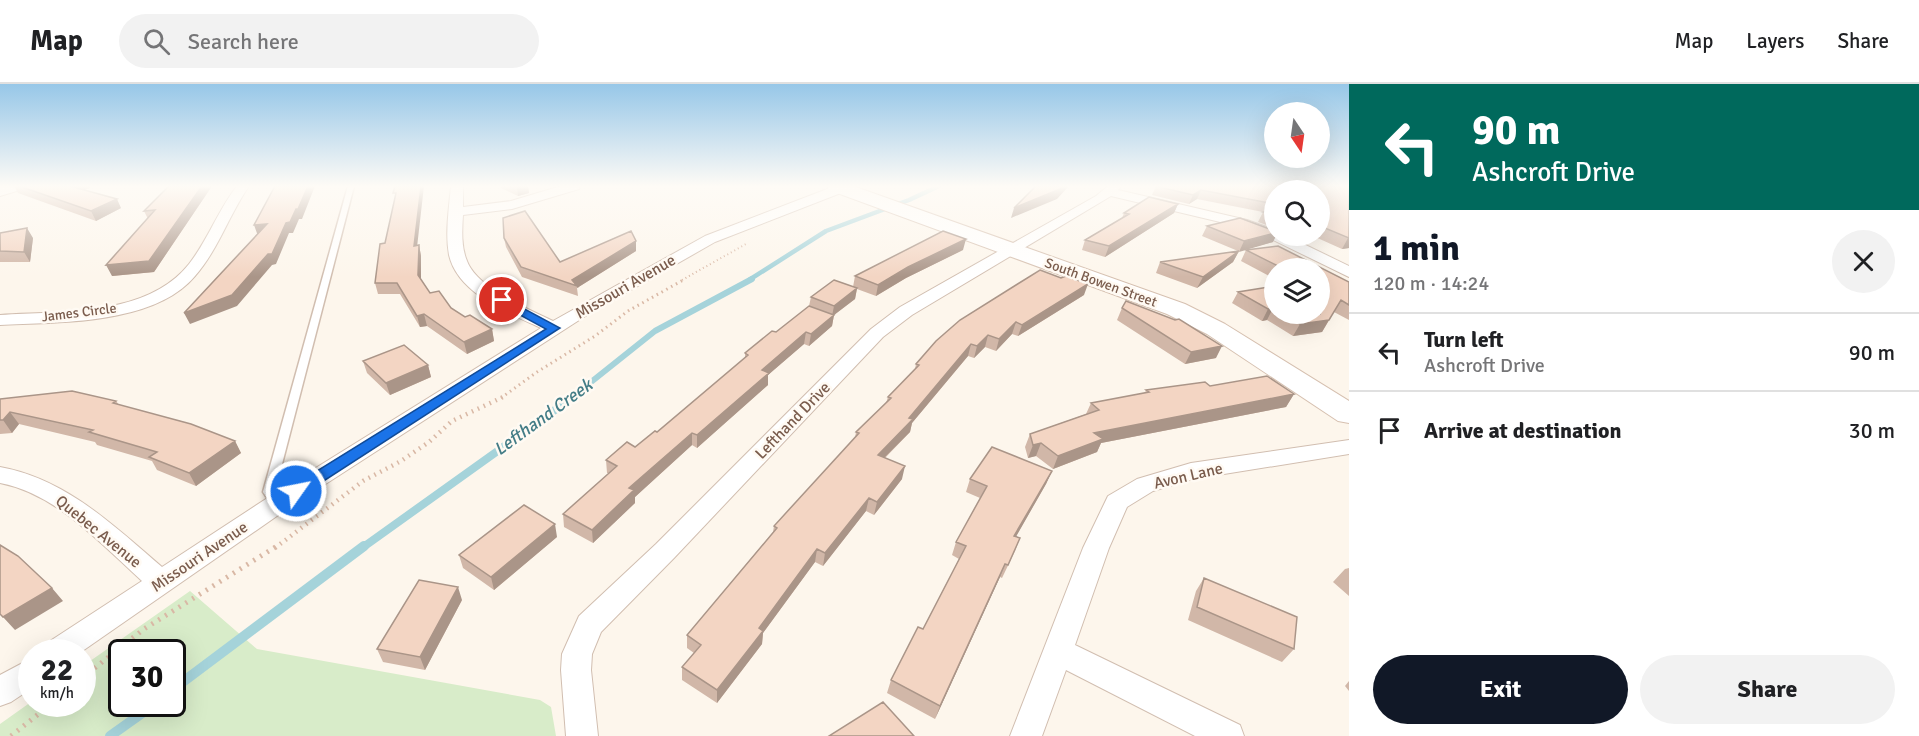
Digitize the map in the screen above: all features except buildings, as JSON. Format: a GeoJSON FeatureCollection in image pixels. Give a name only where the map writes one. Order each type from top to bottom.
{"type":"FeatureCollection","features":[{"type":"Feature","properties":{"kind":"street","name":"James Circle"},"geometry":{"type":"LineString","coordinates":[[0,320],[106,311],[154,297],[176,286],[189,274],[224,216]]}},
{"type":"Feature","properties":{"kind":"street"},"geometry":{"type":"LineString","coordinates":[[457,216],[456,248],[460,265],[473,281],[502,300],[554,328]]}},
{"type":"Feature","properties":{"kind":"street","name":"Missouri Avenue"},"geometry":{"type":"LineString","coordinates":[[77,639],[278,503],[554,328],[674,257],[710,239],[766,216]]}},
{"type":"Feature","properties":{"kind":"street","name":"South Bowen Street"},"geometry":{"type":"LineString","coordinates":[[919,216],[1186,314],[1216,329],[1349,414]]}},
{"type":"Feature","properties":{"kind":"street","name":"Lefthand Drive"},"geometry":{"type":"LineString","coordinates":[[582,736],[577,654],[589,625],[665,551],[877,333],[906,311],[1068,216]]}},
{"type":"Feature","properties":{"kind":"street"},"geometry":{"type":"LineString","coordinates":[[1217,216],[1272,234],[1349,272]]}},
{"type":"Feature","properties":{"kind":"street","name":"Avon Lane"},"geometry":{"type":"LineString","coordinates":[[1026,736],[1096,548],[1117,502],[1145,485],[1191,471],[1349,447]]}},
{"type":"Feature","properties":{"kind":"street","name":"Quebec Avenue"},"geometry":{"type":"LineString","coordinates":[[0,475],[37,484],[61,497],[161,582]]}},
{"type":"Feature","properties":{"kind":"street"},"geometry":{"type":"LineString","coordinates":[[1058,651],[1228,736]]}},
{"type":"Feature","properties":{"kind":"street"},"geometry":{"type":"LineString","coordinates":[[0,692],[18,680]]}},
{"type":"Feature","properties":{"kind":"lane"},"geometry":{"type":"LineString","coordinates":[[278,503],[269,492],[343,216]]}},
{"type":"Feature","properties":{"kind":"path"},"geometry":{"type":"LineString","coordinates":[[96,667],[144,629],[232,572],[270,552],[322,510],[429,442],[452,421],[498,401],[628,311],[752,241]]}},
{"type":"Feature","properties":{"kind":"path"},"geometry":{"type":"LineString","coordinates":[[10,736],[34,717]]}},
{"type":"Feature","properties":{"kind":"green space"},"geometry":{"type":"Polygon","coordinates":[[[190,591],[257,649],[540,700],[551,707],[556,736],[0,736],[0,724],[18,711],[18,717],[96,717],[96,657],[108,648],[108,717],[186,717],[186,639],[122,639],[190,591]]]}},
{"type":"Feature","properties":{"kind":"waterway","name":"Lefthand Creek"},"geometry":{"type":"LineString","coordinates":[[749,280],[826,231],[865,216]]}},
{"type":"Feature","properties":{"kind":"waterway","name":"Lefthand Creek"},"geometry":{"type":"LineString","coordinates":[[571,398],[655,331],[752,279]]}},
{"type":"Feature","properties":{"kind":"waterway","name":"Lefthand Creek"},"geometry":{"type":"LineString","coordinates":[[362,548],[573,397]]}},
{"type":"Feature","properties":{"kind":"waterway","name":"Lefthand Creek"},"geometry":{"type":"LineString","coordinates":[[186,680],[364,546]]}},
{"type":"Feature","properties":{"kind":"waterway","name":"Lefthand Creek"},"geometry":{"type":"LineString","coordinates":[[110,736],[137,717]]}},
{"type":"Feature","properties":{"kind":"route"},"geometry":{"type":"LineString","coordinates":[[296,491],[554,328],[502,300]]}}]}
